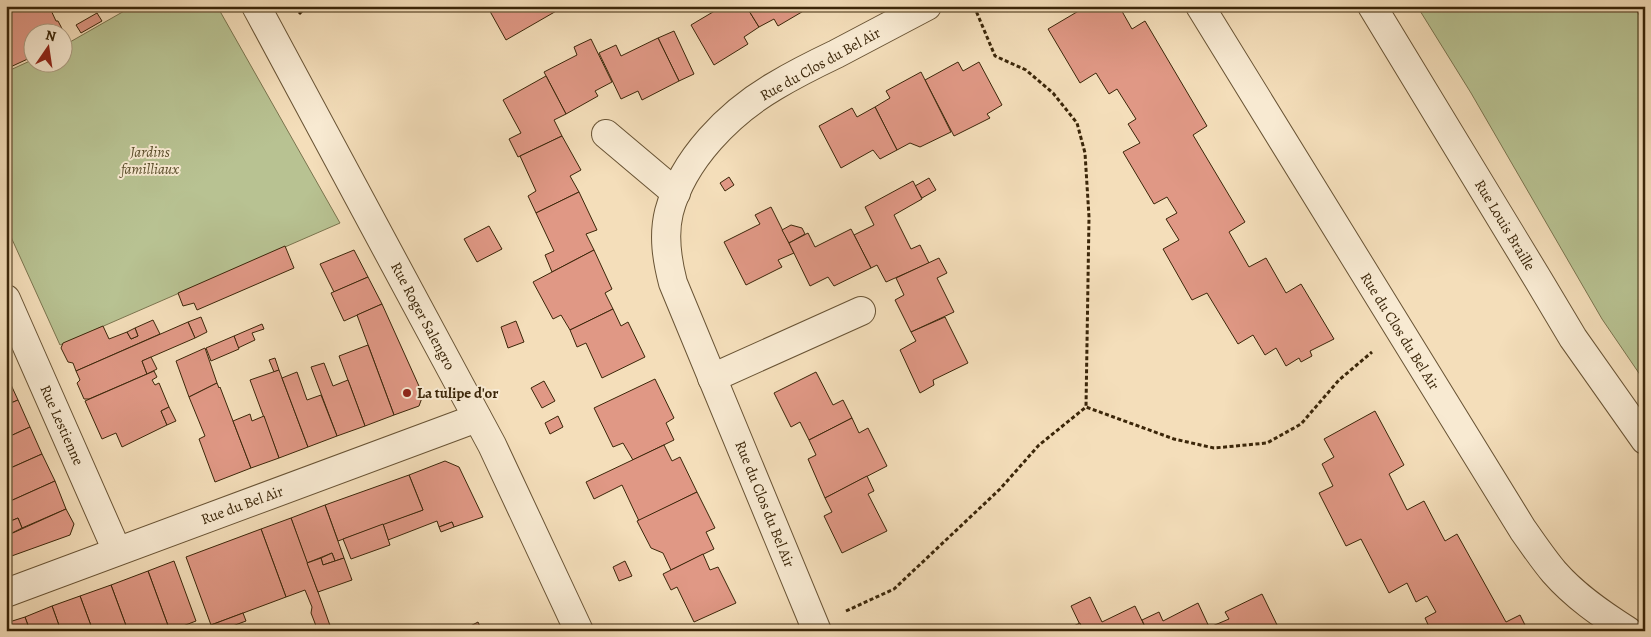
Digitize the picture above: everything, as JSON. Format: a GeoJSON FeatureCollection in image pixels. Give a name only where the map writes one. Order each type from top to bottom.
{"type":"FeatureCollection","features":[{"type":"Feature","properties":{"kind":"street","name":"Rue Roger Salengro"},"geometry":{"type":"LineString","coordinates":[[256,6],[496,454],[579,631]]}},
{"type":"Feature","properties":{"kind":"street","name":"Rue du Clos du Bel Air"},"geometry":{"type":"LineString","coordinates":[[816,628],[673,283],[668,263],[667,230],[670,212],[676,193],[692,164],[714,135],[728,121],[758,97],[797,74],[927,6]]}},
{"type":"Feature","properties":{"kind":"street","name":"Rue du Clos du Bel Air"},"geometry":{"type":"LineString","coordinates":[[1200,6],[1524,530],[1553,570],[1581,598],[1628,631]]}},
{"type":"Feature","properties":{"kind":"street","name":"Rue Louis Braille"},"geometry":{"type":"LineString","coordinates":[[1372,6],[1557,314],[1645,440]]}},
{"type":"Feature","properties":{"kind":"street"},"geometry":{"type":"LineString","coordinates":[[606,134],[676,193]]}},
{"type":"Feature","properties":{"kind":"street","name":"Rue Lestienne"},"geometry":{"type":"LineString","coordinates":[[6,299],[117,551]]}},
{"type":"Feature","properties":{"kind":"street"},"geometry":{"type":"LineString","coordinates":[[712,378],[861,311]]}},
{"type":"Feature","properties":{"kind":"street","name":"Rue du Bel Air"},"geometry":{"type":"LineString","coordinates":[[6,593],[477,418]]}},
{"type":"Feature","properties":{"kind":"path"},"geometry":{"type":"LineString","coordinates":[[974,6],[995,56],[1026,70],[1053,92],[1077,123],[1085,153],[1089,217],[1086,407]]}},
{"type":"Feature","properties":{"kind":"path"},"geometry":{"type":"LineString","coordinates":[[1086,407],[1174,439],[1214,448],[1267,443],[1301,424],[1339,380],[1398,328]]}},
{"type":"Feature","properties":{"kind":"path"},"geometry":{"type":"LineString","coordinates":[[816,628],[894,589],[1000,489],[1039,445],[1086,407]]}},
{"type":"Feature","properties":{"kind":"green space","name":"Jardins familliaux"},"geometry":{"type":"Polygon","coordinates":[[[133,6],[217,6],[340,223],[60,345],[6,226],[6,72],[22,65],[22,72],[72,72],[72,41],[133,6]]]}},
{"type":"Feature","properties":{"kind":"green space"},"geometry":{"type":"Polygon","coordinates":[[[1417,6],[1633,6],[1645,23],[1645,382],[1602,319],[1471,93],[1417,6]]]}},
{"type":"Feature","properties":{"kind":"building"},"geometry":{"type":"Polygon","coordinates":[[[16,6],[49,6],[56,21],[59,22],[22,22],[22,62],[6,69],[6,11],[16,6]]]}},
{"type":"Feature","properties":{"kind":"building"},"geometry":{"type":"Polygon","coordinates":[[[487,6],[565,6],[506,40],[487,6]]]}},
{"type":"Feature","properties":{"kind":"building"},"geometry":{"type":"Polygon","coordinates":[[[723,6],[746,6],[759,27],[744,37],[748,44],[714,65],[691,25],[723,6]]]}},
{"type":"Feature","properties":{"kind":"building"},"geometry":{"type":"Polygon","coordinates":[[[746,6],[812,6],[778,26],[774,19],[759,27],[746,6]]]}},
{"type":"Feature","properties":{"kind":"building"},"geometry":{"type":"Polygon","coordinates":[[[1087,6],[1119,6],[1132,29],[1145,21],[1207,126],[1193,135],[1245,222],[1229,232],[1249,267],[1266,258],[1286,293],[1301,284],[1334,339],[1310,351],[1312,356],[1301,362],[1299,358],[1286,366],[1276,348],[1265,355],[1253,335],[1238,344],[1207,293],[1192,300],[1163,249],[1179,240],[1166,219],[1177,213],[1167,197],[1154,204],[1123,152],[1140,143],[1128,124],[1136,119],[1117,89],[1109,94],[1096,73],[1080,83],[1048,29],[1087,6]]]}},
{"type":"Feature","properties":{"kind":"building"},"geometry":{"type":"Polygon","coordinates":[[[97,13],[102,21],[81,33],[76,25],[97,13]]]}},
{"type":"Feature","properties":{"kind":"building"},"geometry":{"type":"Polygon","coordinates":[[[674,31],[694,74],[679,81],[658,38],[674,31]]]}},
{"type":"Feature","properties":{"kind":"building"},"geometry":{"type":"Polygon","coordinates":[[[658,38],[679,81],[642,100],[638,91],[621,99],[599,53],[616,45],[621,56],[658,38]]]}},
{"type":"Feature","properties":{"kind":"building"},"geometry":{"type":"Polygon","coordinates":[[[591,39],[612,82],[595,91],[598,96],[566,114],[544,72],[577,55],[574,47],[591,39]]]}},
{"type":"Feature","properties":{"kind":"building"},"geometry":{"type":"Polygon","coordinates":[[[958,62],[963,71],[979,62],[1002,105],[987,114],[990,118],[954,136],[925,80],[958,62]]]}},
{"type":"Feature","properties":{"kind":"building"},"geometry":{"type":"Polygon","coordinates":[[[921,72],[951,132],[920,147],[910,143],[897,150],[875,107],[890,98],[886,91],[921,72]]]}},
{"type":"Feature","properties":{"kind":"building"},"geometry":{"type":"Polygon","coordinates":[[[546,76],[566,114],[554,120],[562,136],[518,157],[509,139],[521,133],[503,100],[546,76]]]}},
{"type":"Feature","properties":{"kind":"building"},"geometry":{"type":"Polygon","coordinates":[[[875,107],[897,150],[880,159],[873,150],[841,168],[819,126],[852,108],[857,117],[875,107]]]}},
{"type":"Feature","properties":{"kind":"building"},"geometry":{"type":"Polygon","coordinates":[[[562,136],[581,170],[570,176],[579,192],[536,213],[528,196],[536,191],[520,156],[562,136]]]}},
{"type":"Feature","properties":{"kind":"building"},"geometry":{"type":"Polygon","coordinates":[[[729,177],[734,185],[725,191],[720,183],[729,177]]]}},
{"type":"Feature","properties":{"kind":"building"},"geometry":{"type":"Polygon","coordinates":[[[929,178],[936,190],[922,198],[915,186],[929,178]]]}},
{"type":"Feature","properties":{"kind":"building"},"geometry":{"type":"Polygon","coordinates":[[[913,181],[922,199],[894,215],[911,249],[920,245],[929,263],[886,282],[877,265],[871,268],[854,235],[874,225],[865,207],[913,181]]]}},
{"type":"Feature","properties":{"kind":"building"},"geometry":{"type":"Polygon","coordinates":[[[579,192],[597,230],[586,234],[594,250],[552,272],[545,255],[554,251],[536,213],[579,192]]]}},
{"type":"Feature","properties":{"kind":"building"},"geometry":{"type":"Polygon","coordinates":[[[771,207],[794,253],[778,260],[782,267],[746,285],[724,242],[760,224],[755,215],[771,207]]]}},
{"type":"Feature","properties":{"kind":"building"},"geometry":{"type":"Polygon","coordinates":[[[791,225],[802,228],[805,234],[789,243],[782,230],[791,225]]]}},
{"type":"Feature","properties":{"kind":"building"},"geometry":{"type":"Polygon","coordinates":[[[489,226],[502,249],[477,262],[464,239],[489,226]]]}},
{"type":"Feature","properties":{"kind":"building"},"geometry":{"type":"Polygon","coordinates":[[[851,229],[871,268],[834,286],[828,277],[810,286],[789,243],[808,233],[815,247],[851,229]]]}},
{"type":"Feature","properties":{"kind":"building"},"geometry":{"type":"Polygon","coordinates":[[[285,246],[294,268],[197,310],[194,303],[183,306],[178,293],[285,246]]]}},
{"type":"Feature","properties":{"kind":"building"},"geometry":{"type":"Polygon","coordinates":[[[354,250],[368,277],[334,292],[320,264],[354,250]]]}},
{"type":"Feature","properties":{"kind":"building"},"geometry":{"type":"Polygon","coordinates":[[[594,250],[612,289],[605,293],[613,309],[570,330],[561,315],[553,319],[533,282],[594,250]]]}},
{"type":"Feature","properties":{"kind":"building"},"geometry":{"type":"Polygon","coordinates":[[[939,258],[947,273],[937,278],[954,312],[911,332],[895,300],[904,295],[896,278],[939,258]]]}},
{"type":"Feature","properties":{"kind":"building"},"geometry":{"type":"Polygon","coordinates":[[[368,277],[382,304],[344,321],[331,293],[368,277]]]}},
{"type":"Feature","properties":{"kind":"building"},"geometry":{"type":"Polygon","coordinates":[[[382,304],[423,395],[419,406],[394,415],[357,315],[382,304]]]}},
{"type":"Feature","properties":{"kind":"building"},"geometry":{"type":"Polygon","coordinates":[[[613,309],[621,326],[628,322],[645,357],[602,378],[586,343],[577,347],[570,330],[613,309]]]}},
{"type":"Feature","properties":{"kind":"building"},"geometry":{"type":"Polygon","coordinates":[[[201,317],[207,332],[195,338],[188,322],[201,317]]]}},
{"type":"Feature","properties":{"kind":"building"},"geometry":{"type":"Polygon","coordinates":[[[945,317],[968,363],[933,380],[934,385],[920,393],[900,350],[916,341],[911,332],[945,317]]]}},
{"type":"Feature","properties":{"kind":"building"},"geometry":{"type":"Polygon","coordinates":[[[153,320],[160,334],[76,371],[73,363],[68,362],[61,348],[63,343],[103,326],[109,339],[127,332],[131,339],[138,336],[135,328],[153,320]]]}},
{"type":"Feature","properties":{"kind":"building"},"geometry":{"type":"Polygon","coordinates":[[[516,321],[524,342],[508,348],[501,327],[516,321]]]}},
{"type":"Feature","properties":{"kind":"building"},"geometry":{"type":"Polygon","coordinates":[[[188,322],[195,338],[142,361],[147,374],[89,399],[84,399],[77,383],[80,380],[76,371],[188,322]]]}},
{"type":"Feature","properties":{"kind":"building"},"geometry":{"type":"Polygon","coordinates":[[[262,324],[264,329],[252,333],[255,340],[238,348],[234,336],[262,324]]]}},
{"type":"Feature","properties":{"kind":"building"},"geometry":{"type":"Polygon","coordinates":[[[135,328],[138,336],[131,339],[127,332],[135,328]]]}},
{"type":"Feature","properties":{"kind":"building"},"geometry":{"type":"Polygon","coordinates":[[[234,336],[239,349],[211,361],[206,348],[234,336]]]}},
{"type":"Feature","properties":{"kind":"building"},"geometry":{"type":"Polygon","coordinates":[[[368,345],[394,415],[365,426],[339,356],[368,345]]]}},
{"type":"Feature","properties":{"kind":"building"},"geometry":{"type":"Polygon","coordinates":[[[205,348],[217,383],[189,397],[176,361],[205,348]]]}},
{"type":"Feature","properties":{"kind":"building"},"geometry":{"type":"Polygon","coordinates":[[[151,357],[157,369],[147,374],[142,361],[151,357]]]}},
{"type":"Feature","properties":{"kind":"building"},"geometry":{"type":"Polygon","coordinates":[[[275,358],[279,370],[274,372],[269,360],[275,358]]]}},
{"type":"Feature","properties":{"kind":"building"},"geometry":{"type":"Polygon","coordinates":[[[324,363],[333,386],[348,380],[365,426],[337,436],[311,367],[324,363]]]}},
{"type":"Feature","properties":{"kind":"building"},"geometry":{"type":"Polygon","coordinates":[[[279,370],[308,447],[279,458],[250,380],[279,370]]]}},
{"type":"Feature","properties":{"kind":"building"},"geometry":{"type":"Polygon","coordinates":[[[154,371],[157,377],[152,380],[155,385],[159,383],[169,407],[161,411],[167,425],[122,447],[116,433],[102,439],[85,401],[154,371]]]}},
{"type":"Feature","properties":{"kind":"building"},"geometry":{"type":"Polygon","coordinates":[[[297,372],[307,400],[321,395],[337,436],[308,447],[282,378],[297,372]]]}},
{"type":"Feature","properties":{"kind":"building"},"geometry":{"type":"Polygon","coordinates":[[[816,372],[833,405],[843,400],[852,418],[809,440],[800,422],[791,427],[774,393],[816,372]]]}},
{"type":"Feature","properties":{"kind":"building"},"geometry":{"type":"Polygon","coordinates":[[[6,374],[18,400],[6,405],[6,374]]]}},
{"type":"Feature","properties":{"kind":"building"},"geometry":{"type":"Polygon","coordinates":[[[655,379],[674,418],[666,423],[674,440],[633,460],[623,443],[613,447],[594,408],[655,379]]]}},
{"type":"Feature","properties":{"kind":"building"},"geometry":{"type":"Polygon","coordinates":[[[544,381],[555,401],[542,408],[531,388],[544,381]]]}},
{"type":"Feature","properties":{"kind":"building"},"geometry":{"type":"Polygon","coordinates":[[[217,383],[251,468],[215,482],[199,439],[205,436],[189,397],[217,383]]]}},
{"type":"Feature","properties":{"kind":"building"},"geometry":{"type":"Polygon","coordinates":[[[18,400],[30,427],[6,438],[6,405],[18,400]]]}},
{"type":"Feature","properties":{"kind":"building"},"geometry":{"type":"Polygon","coordinates":[[[169,407],[176,421],[167,425],[161,411],[169,407]]]}},
{"type":"Feature","properties":{"kind":"building"},"geometry":{"type":"Polygon","coordinates":[[[1375,411],[1404,465],[1389,474],[1407,510],[1424,501],[1445,541],[1457,534],[1506,622],[1520,615],[1528,631],[1431,631],[1425,618],[1436,612],[1427,596],[1416,602],[1407,583],[1389,593],[1361,539],[1346,546],[1319,493],[1333,486],[1322,464],[1334,457],[1324,439],[1375,411]]]}},
{"type":"Feature","properties":{"kind":"building"},"geometry":{"type":"Polygon","coordinates":[[[250,414],[252,421],[264,416],[279,458],[251,468],[233,421],[250,414]]]}},
{"type":"Feature","properties":{"kind":"building"},"geometry":{"type":"Polygon","coordinates":[[[558,416],[563,427],[550,434],[545,423],[558,416]]]}},
{"type":"Feature","properties":{"kind":"building"},"geometry":{"type":"Polygon","coordinates":[[[852,418],[859,433],[868,428],[887,466],[825,498],[808,459],[816,455],[809,440],[852,418]]]}},
{"type":"Feature","properties":{"kind":"building"},"geometry":{"type":"Polygon","coordinates":[[[30,427],[42,454],[6,470],[6,438],[30,427]]]}},
{"type":"Feature","properties":{"kind":"building"},"geometry":{"type":"Polygon","coordinates":[[[664,445],[672,461],[680,457],[697,492],[639,521],[622,485],[594,499],[586,482],[664,445]]]}},
{"type":"Feature","properties":{"kind":"building"},"geometry":{"type":"Polygon","coordinates":[[[42,454],[55,481],[6,503],[6,470],[42,454]]]}},
{"type":"Feature","properties":{"kind":"building"},"geometry":{"type":"Polygon","coordinates":[[[445,461],[459,467],[483,517],[454,527],[452,522],[439,527],[437,521],[388,540],[383,524],[423,510],[409,475],[445,461]]]}},
{"type":"Feature","properties":{"kind":"building"},"geometry":{"type":"Polygon","coordinates":[[[409,475],[423,510],[338,541],[325,505],[409,475]]]}},
{"type":"Feature","properties":{"kind":"building"},"geometry":{"type":"Polygon","coordinates":[[[867,476],[874,491],[868,494],[887,531],[842,553],[824,516],[832,512],[825,498],[867,476]]]}},
{"type":"Feature","properties":{"kind":"building"},"geometry":{"type":"Polygon","coordinates":[[[55,481],[66,509],[22,528],[18,518],[6,523],[6,503],[55,481]]]}},
{"type":"Feature","properties":{"kind":"building"},"geometry":{"type":"Polygon","coordinates":[[[697,492],[715,528],[706,532],[714,549],[671,570],[663,553],[651,548],[637,521],[697,492]]]}},
{"type":"Feature","properties":{"kind":"building"},"geometry":{"type":"Polygon","coordinates":[[[325,505],[344,558],[335,561],[332,553],[307,563],[291,518],[325,505]]]}},
{"type":"Feature","properties":{"kind":"building"},"geometry":{"type":"Polygon","coordinates":[[[66,509],[74,524],[70,535],[6,558],[6,536],[66,509]]]}},
{"type":"Feature","properties":{"kind":"building"},"geometry":{"type":"Polygon","coordinates":[[[18,518],[22,528],[6,536],[6,523],[18,518]]]}},
{"type":"Feature","properties":{"kind":"building"},"geometry":{"type":"Polygon","coordinates":[[[291,518],[332,631],[318,631],[311,613],[312,607],[305,590],[286,597],[261,529],[291,518]]]}},
{"type":"Feature","properties":{"kind":"building"},"geometry":{"type":"Polygon","coordinates":[[[452,522],[454,527],[441,532],[439,527],[452,522]]]}},
{"type":"Feature","properties":{"kind":"building"},"geometry":{"type":"Polygon","coordinates":[[[383,524],[390,545],[351,559],[343,539],[383,524]]]}},
{"type":"Feature","properties":{"kind":"building"},"geometry":{"type":"Polygon","coordinates":[[[261,529],[286,597],[211,625],[186,557],[261,529]]]}},
{"type":"Feature","properties":{"kind":"building"},"geometry":{"type":"Polygon","coordinates":[[[332,553],[335,561],[323,565],[321,558],[332,553]]]}},
{"type":"Feature","properties":{"kind":"building"},"geometry":{"type":"Polygon","coordinates":[[[703,554],[710,570],[718,567],[736,603],[694,622],[677,587],[671,590],[663,574],[703,554]]]}},
{"type":"Feature","properties":{"kind":"building"},"geometry":{"type":"Polygon","coordinates":[[[321,558],[323,565],[344,558],[352,580],[318,592],[307,563],[321,558]]]}},
{"type":"Feature","properties":{"kind":"building"},"geometry":{"type":"Polygon","coordinates":[[[174,561],[196,621],[170,631],[148,571],[174,561]]]}},
{"type":"Feature","properties":{"kind":"building"},"geometry":{"type":"Polygon","coordinates":[[[625,561],[632,576],[619,581],[613,567],[625,561]]]}},
{"type":"Feature","properties":{"kind":"building"},"geometry":{"type":"Polygon","coordinates":[[[148,571],[170,631],[128,631],[111,585],[148,571]]]}},
{"type":"Feature","properties":{"kind":"building"},"geometry":{"type":"Polygon","coordinates":[[[111,585],[128,631],[93,631],[80,596],[111,585]]]}},
{"type":"Feature","properties":{"kind":"building"},"geometry":{"type":"Polygon","coordinates":[[[1262,594],[1280,631],[1211,631],[1210,627],[1229,619],[1225,612],[1262,594]]]}},
{"type":"Feature","properties":{"kind":"building"},"geometry":{"type":"Polygon","coordinates":[[[80,596],[93,631],[61,631],[52,606],[80,596]]]}},
{"type":"Feature","properties":{"kind":"building"},"geometry":{"type":"Polygon","coordinates":[[[1090,597],[1102,622],[1135,606],[1147,631],[1083,631],[1071,606],[1090,597]]]}},
{"type":"Feature","properties":{"kind":"building"},"geometry":{"type":"Polygon","coordinates":[[[1198,603],[1211,631],[1147,631],[1142,620],[1159,612],[1163,621],[1198,603]]]}},
{"type":"Feature","properties":{"kind":"building"},"geometry":{"type":"Polygon","coordinates":[[[52,606],[61,631],[30,631],[25,617],[52,606]]]}},
{"type":"Feature","properties":{"kind":"building"},"geometry":{"type":"Polygon","coordinates":[[[243,613],[246,621],[219,631],[214,631],[211,625],[243,613]]]}},
{"type":"Feature","properties":{"kind":"building"},"geometry":{"type":"Polygon","coordinates":[[[25,617],[30,631],[6,631],[6,623],[25,617]]]}},
{"type":"Feature","properties":{"kind":"building"},"geometry":{"type":"Polygon","coordinates":[[[478,622],[482,631],[461,631],[478,622]]]}},
{"type":"Feature","properties":{"kind":"building"},"geometry":{"type":"Polygon","coordinates":[[[1080,623],[1083,631],[1063,631],[1080,623]]]}},
{"type":"Feature","properties":{"kind":"place","name":"La tulipe d'or"},"geometry":{"type":"Point","coordinates":[407,393]}}]}
